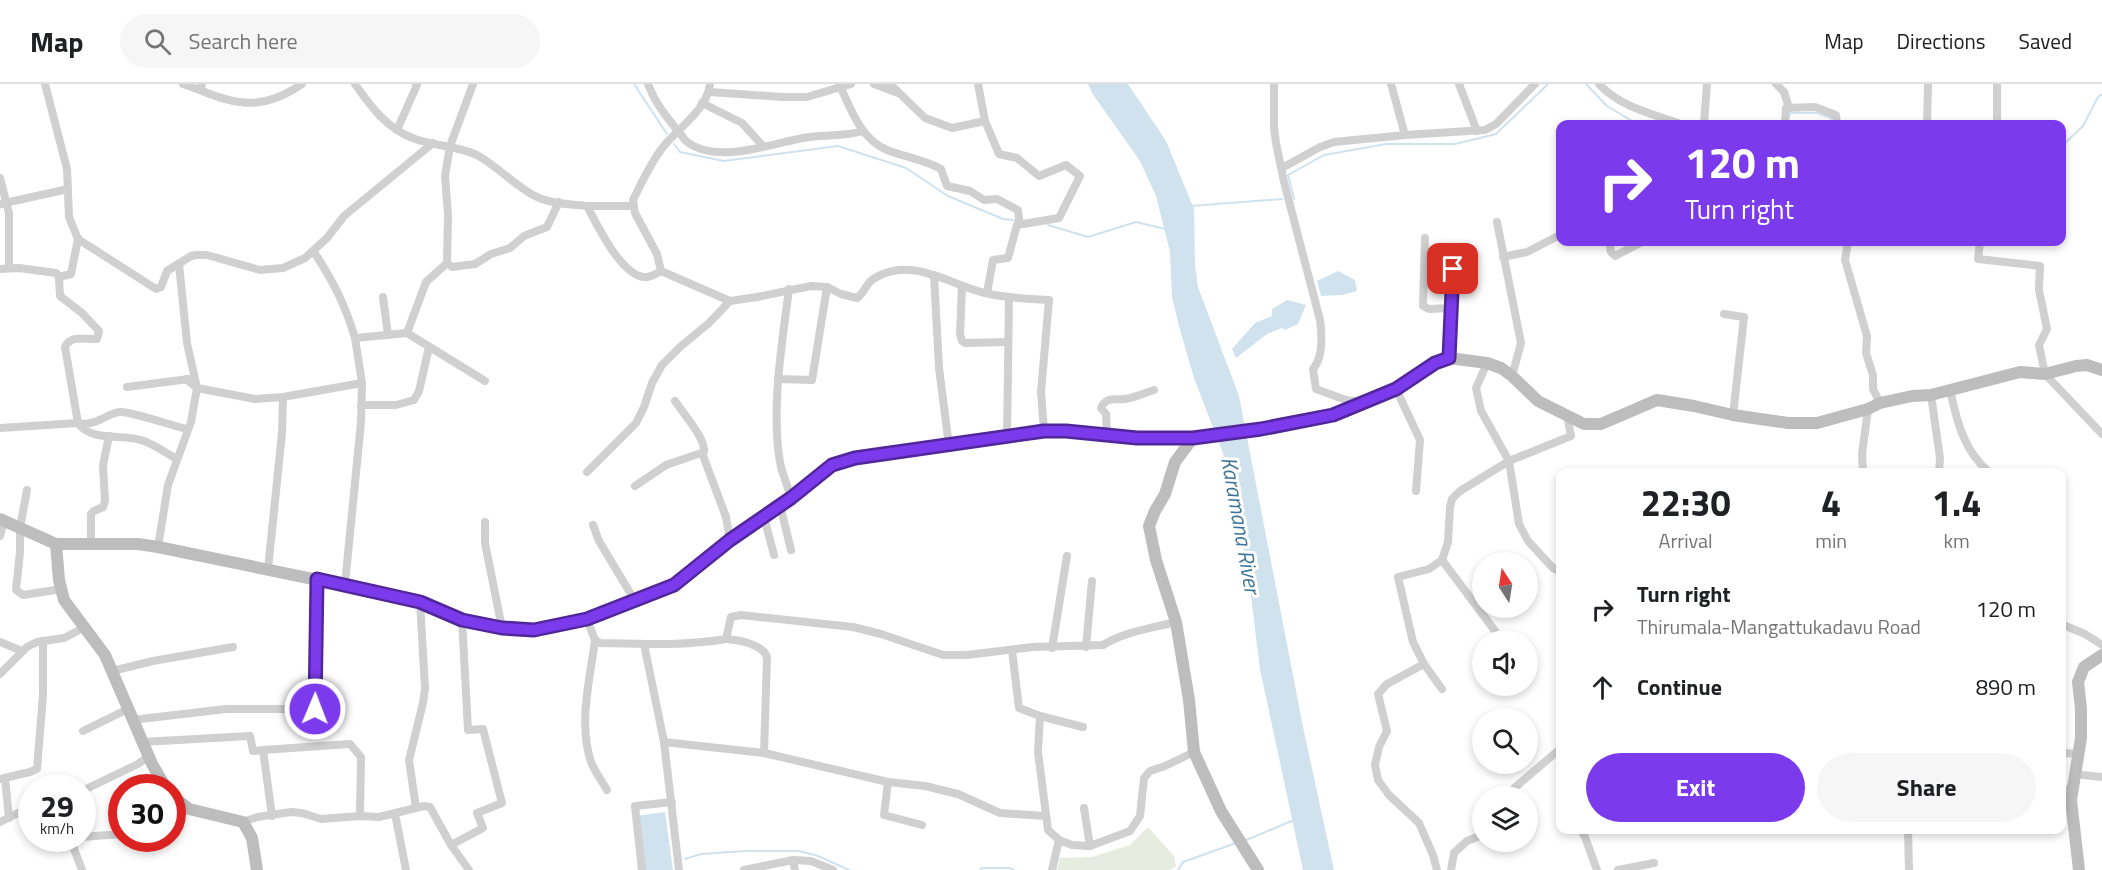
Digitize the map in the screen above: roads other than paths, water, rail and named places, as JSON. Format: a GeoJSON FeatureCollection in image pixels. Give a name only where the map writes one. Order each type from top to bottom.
{"type":"FeatureCollection","features":[{"type":"Feature","properties":{"kind":"main road"},"geometry":{"type":"LineString","coordinates":[[2,520],[56,543],[138,544],[158,547],[345,584],[420,602],[462,620],[502,628],[534,630],[587,619],[674,585],[730,540],[791,498],[832,465],[855,458],[1044,431],[1137,438],[1193,438],[1261,429],[1333,415],[1396,389],[1435,363],[1449,358],[1487,363],[1501,368],[1539,401],[1584,424],[1601,424],[1657,400],[1732,415],[1788,423],[1816,423],[1868,409],[1881,403],[1912,396],[1931,395],[2020,372],[2045,374],[2087,365],[2102,370]]}},
{"type":"Feature","properties":{"kind":"main road"},"geometry":{"type":"LineString","coordinates":[[1193,438],[1175,462],[1165,494],[1149,526],[1156,560],[1176,622],[1192,718],[1194,752],[1221,812],[1258,870]]}},
{"type":"Feature","properties":{"kind":"main road"},"geometry":{"type":"LineString","coordinates":[[56,543],[64,600],[105,655],[142,742],[159,774]]}},
{"type":"Feature","properties":{"kind":"main road"},"geometry":{"type":"LineString","coordinates":[[2079,870],[2066,789],[2074,774],[2079,754],[2082,722],[2078,682],[2084,667],[2102,655]]}},
{"type":"Feature","properties":{"kind":"main road"},"geometry":{"type":"LineString","coordinates":[[186,807],[243,822],[252,838],[257,870]]}},
{"type":"Feature","properties":{"kind":"street"},"geometry":{"type":"LineString","coordinates":[[45,84],[63,150],[69,217],[78,239],[71,274],[59,277]]}},
{"type":"Feature","properties":{"kind":"street"},"geometry":{"type":"LineString","coordinates":[[183,84],[201,87],[223,100],[254,104],[284,96],[302,84]]}},
{"type":"Feature","properties":{"kind":"street"},"geometry":{"type":"LineString","coordinates":[[355,84],[370,107],[397,130],[414,139],[450,146],[476,155],[534,196],[587,206],[633,206]]}},
{"type":"Feature","properties":{"kind":"street"},"geometry":{"type":"LineString","coordinates":[[397,130],[416,84]]}},
{"type":"Feature","properties":{"kind":"street"},"geometry":{"type":"LineString","coordinates":[[407,333],[426,282],[447,263],[448,215],[445,176],[450,146],[473,84]]}},
{"type":"Feature","properties":{"kind":"street"},"geometry":{"type":"LineString","coordinates":[[648,84],[660,110],[684,140],[703,150],[734,152],[803,138],[863,131]]}},
{"type":"Feature","properties":{"kind":"street"},"geometry":{"type":"LineString","coordinates":[[661,271],[657,254],[633,206],[633,200],[663,147],[702,103],[710,88],[782,97],[807,97],[852,84]]}},
{"type":"Feature","properties":{"kind":"street"},"geometry":{"type":"LineString","coordinates":[[874,84],[898,93]]}},
{"type":"Feature","properties":{"kind":"street"},"geometry":{"type":"LineString","coordinates":[[891,84],[926,118],[952,128],[985,121]]}},
{"type":"Feature","properties":{"kind":"street"},"geometry":{"type":"LineString","coordinates":[[978,84],[985,121],[999,154],[1017,158],[1040,176],[1066,165],[1080,176],[1059,218],[1017,225]]}},
{"type":"Feature","properties":{"kind":"street"},"geometry":{"type":"LineString","coordinates":[[1274,84],[1274,127],[1287,193],[1320,320],[1318,364],[1313,369],[1316,389],[1346,400],[1364,403]]}},
{"type":"Feature","properties":{"kind":"street"},"geometry":{"type":"LineString","coordinates":[[1391,84],[1405,135]]}},
{"type":"Feature","properties":{"kind":"street"},"geometry":{"type":"LineString","coordinates":[[1459,84],[1477,131]]}},
{"type":"Feature","properties":{"kind":"street"},"geometry":{"type":"LineString","coordinates":[[1282,168],[1334,142],[1485,130],[1496,124],[1535,84]]}},
{"type":"Feature","properties":{"kind":"street"},"geometry":{"type":"LineString","coordinates":[[1599,84],[1625,104],[1670,120]]}},
{"type":"Feature","properties":{"kind":"street"},"geometry":{"type":"LineString","coordinates":[[1704,120],[1707,84]]}},
{"type":"Feature","properties":{"kind":"street"},"geometry":{"type":"LineString","coordinates":[[1776,84],[1784,92],[1789,108]]}},
{"type":"Feature","properties":{"kind":"street"},"geometry":{"type":"LineString","coordinates":[[1927,120],[1928,84]]}},
{"type":"Feature","properties":{"kind":"street"},"geometry":{"type":"LineString","coordinates":[[1997,84],[1998,120]]}},
{"type":"Feature","properties":{"kind":"street"},"geometry":{"type":"LineString","coordinates":[[840,86],[863,131],[872,141],[885,149],[941,169],[947,186],[970,191],[984,200],[997,199],[1018,210],[1019,219],[1008,258],[993,260],[987,293]]}},
{"type":"Feature","properties":{"kind":"street"},"geometry":{"type":"LineString","coordinates":[[702,103],[736,120],[763,146]]}},
{"type":"Feature","properties":{"kind":"street"},"geometry":{"type":"LineString","coordinates":[[1785,120],[1786,108],[1815,107],[1836,115],[1837,120]]}},
{"type":"Feature","properties":{"kind":"street"},"geometry":{"type":"LineString","coordinates":[[78,239],[102,252],[156,289],[161,287],[167,271],[191,256],[207,255],[260,270],[283,268],[314,252],[344,216],[433,143]]}},
{"type":"Feature","properties":{"kind":"street"},"geometry":{"type":"LineString","coordinates":[[0,178],[3,203],[10,225],[5,268],[53,271],[59,277],[60,296],[82,313],[99,331],[96,339],[72,339],[65,346],[78,423],[88,432],[143,441],[177,459]]}},
{"type":"Feature","properties":{"kind":"street"},"geometry":{"type":"LineString","coordinates":[[3,203],[68,189]]}},
{"type":"Feature","properties":{"kind":"street"},"geometry":{"type":"LineString","coordinates":[[447,263],[452,267],[463,267],[510,248],[524,236],[547,227],[559,202]]}},
{"type":"Feature","properties":{"kind":"street"},"geometry":{"type":"LineString","coordinates":[[587,206],[604,237],[628,269],[646,278],[661,271],[730,301],[811,286],[827,287],[857,298],[861,296],[873,278],[892,271],[915,270],[934,274],[962,286],[987,293],[1049,300],[1041,392],[1044,431]]}},
{"type":"Feature","properties":{"kind":"street"},"geometry":{"type":"LineString","coordinates":[[1497,222],[1521,343],[1512,376]]}},
{"type":"Feature","properties":{"kind":"street"},"geometry":{"type":"LineString","coordinates":[[1503,257],[1527,252],[1556,237]]}},
{"type":"Feature","properties":{"kind":"street"},"geometry":{"type":"LineString","coordinates":[[1425,238],[1423,306],[1429,309],[1451,308]]}},
{"type":"Feature","properties":{"kind":"street"},"geometry":{"type":"LineString","coordinates":[[1610,246],[1615,256],[1634,246]]}},
{"type":"Feature","properties":{"kind":"street"},"geometry":{"type":"LineString","coordinates":[[1847,246],[1845,260],[1867,336],[1866,353],[1873,375],[1873,389],[1881,403]]}},
{"type":"Feature","properties":{"kind":"street"},"geometry":{"type":"LineString","coordinates":[[1980,246],[1978,259],[2040,266],[2039,290],[2047,329],[2039,345],[2045,374],[2102,434]]}},
{"type":"Feature","properties":{"kind":"street"},"geometry":{"type":"LineString","coordinates":[[314,252],[347,310],[355,338],[362,383],[361,422],[345,584]]}},
{"type":"Feature","properties":{"kind":"street"},"geometry":{"type":"LineString","coordinates":[[179,264],[190,379],[197,388],[255,399],[283,397],[362,383]]}},
{"type":"Feature","properties":{"kind":"street"},"geometry":{"type":"LineString","coordinates":[[1449,358],[1453,269]]}},
{"type":"Feature","properties":{"kind":"street"},"geometry":{"type":"LineString","coordinates":[[934,274],[939,368],[949,446]]}},
{"type":"Feature","properties":{"kind":"street"},"geometry":{"type":"LineString","coordinates":[[962,286],[960,334],[962,341],[965,343],[1007,342]]}},
{"type":"Feature","properties":{"kind":"street"},"geometry":{"type":"LineString","coordinates":[[778,379],[812,380],[827,287]]}},
{"type":"Feature","properties":{"kind":"street"},"geometry":{"type":"LineString","coordinates":[[789,290],[778,379],[778,439],[781,467],[791,498]]}},
{"type":"Feature","properties":{"kind":"street"},"geometry":{"type":"LineString","coordinates":[[383,297],[388,335]]}},
{"type":"Feature","properties":{"kind":"street"},"geometry":{"type":"LineString","coordinates":[[1007,436],[1009,297]]}},
{"type":"Feature","properties":{"kind":"street"},"geometry":{"type":"LineString","coordinates":[[587,472],[636,423],[662,365],[730,301]]}},
{"type":"Feature","properties":{"kind":"street"},"geometry":{"type":"LineString","coordinates":[[1724,314],[1744,317],[1732,415]]}},
{"type":"Feature","properties":{"kind":"street"},"geometry":{"type":"LineString","coordinates":[[355,338],[407,333],[485,381]]}},
{"type":"Feature","properties":{"kind":"street"},"geometry":{"type":"LineString","coordinates":[[361,405],[396,405],[414,400],[419,391],[429,347]]}},
{"type":"Feature","properties":{"kind":"street"},"geometry":{"type":"LineString","coordinates":[[1487,363],[1476,388],[1481,411],[1509,461],[1519,524],[1528,541],[1556,570]]}},
{"type":"Feature","properties":{"kind":"street"},"geometry":{"type":"LineString","coordinates":[[127,387],[190,379]]}},
{"type":"Feature","properties":{"kind":"street"},"geometry":{"type":"LineString","coordinates":[[158,547],[168,484],[191,422],[197,388]]}},
{"type":"Feature","properties":{"kind":"street"},"geometry":{"type":"LineString","coordinates":[[1396,389],[1420,440],[1416,491]]}},
{"type":"Feature","properties":{"kind":"street"},"geometry":{"type":"LineString","coordinates":[[1107,435],[1106,414],[1101,408],[1108,400],[1114,398],[1123,400],[1154,390]]}},
{"type":"Feature","properties":{"kind":"street"},"geometry":{"type":"LineString","coordinates":[[1950,390],[1954,411],[1967,449],[1985,468]]}},
{"type":"Feature","properties":{"kind":"street"},"geometry":{"type":"LineString","coordinates":[[1931,395],[1940,458],[1939,468]]}},
{"type":"Feature","properties":{"kind":"street"},"geometry":{"type":"LineString","coordinates":[[268,569],[282,433],[283,397]]}},
{"type":"Feature","properties":{"kind":"street"},"geometry":{"type":"LineString","coordinates":[[675,401],[705,446],[702,453],[726,517],[730,540]]}},
{"type":"Feature","properties":{"kind":"street"},"geometry":{"type":"LineString","coordinates":[[1863,468],[1862,454],[1868,409]]}},
{"type":"Feature","properties":{"kind":"street"},"geometry":{"type":"LineString","coordinates":[[0,428],[95,423],[120,412],[187,429]]}},
{"type":"Feature","properties":{"kind":"street"},"geometry":{"type":"LineString","coordinates":[[1442,689],[1424,664],[1413,642],[1398,577],[1429,569],[1442,560],[1448,542],[1452,499],[1460,491],[1509,461],[1571,436],[1568,415]]}},
{"type":"Feature","properties":{"kind":"street"},"geometry":{"type":"LineString","coordinates":[[91,543],[91,514],[104,507],[103,465],[109,436]]}},
{"type":"Feature","properties":{"kind":"street"},"geometry":{"type":"LineString","coordinates":[[635,486],[666,465],[702,453]]}},
{"type":"Feature","properties":{"kind":"street"},"geometry":{"type":"LineString","coordinates":[[27,490],[20,528],[16,590],[23,595],[62,589]]}},
{"type":"Feature","properties":{"kind":"street"},"geometry":{"type":"LineString","coordinates":[[780,505],[791,550]]}},
{"type":"Feature","properties":{"kind":"street"},"geometry":{"type":"LineString","coordinates":[[764,517],[774,555]]}},
{"type":"Feature","properties":{"kind":"street"},"geometry":{"type":"LineString","coordinates":[[0,536],[2,520]]}},
{"type":"Feature","properties":{"kind":"street"},"geometry":{"type":"LineString","coordinates":[[485,522],[485,543],[502,628]]}},
{"type":"Feature","properties":{"kind":"street"},"geometry":{"type":"LineString","coordinates":[[593,525],[599,541],[635,601]]}},
{"type":"Feature","properties":{"kind":"street"},"geometry":{"type":"LineString","coordinates":[[1052,648],[1067,556]]}},
{"type":"Feature","properties":{"kind":"street"},"geometry":{"type":"LineString","coordinates":[[1442,560],[1494,630]]}},
{"type":"Feature","properties":{"kind":"street"},"geometry":{"type":"LineString","coordinates":[[315,709],[317,579]]}},
{"type":"Feature","properties":{"kind":"street"},"geometry":{"type":"LineString","coordinates":[[1086,647],[1092,581]]}},
{"type":"Feature","properties":{"kind":"street"},"geometry":{"type":"LineString","coordinates":[[416,808],[409,760],[423,703],[420,602]]}},
{"type":"Feature","properties":{"kind":"street"},"geometry":{"type":"LineString","coordinates":[[726,639],[731,617],[741,615],[853,627],[943,655],[967,655],[1103,645],[1133,633],[1176,622]]}},
{"type":"Feature","properties":{"kind":"street"},"geometry":{"type":"LineString","coordinates":[[587,619],[595,640],[586,742],[593,767],[607,790]]}},
{"type":"Feature","properties":{"kind":"street"},"geometry":{"type":"LineString","coordinates":[[451,844],[483,828],[477,813],[502,803],[483,729],[468,730],[462,620]]}},
{"type":"Feature","properties":{"kind":"street"},"geometry":{"type":"LineString","coordinates":[[2066,626],[2085,634],[2102,645]]}},
{"type":"Feature","properties":{"kind":"street"},"geometry":{"type":"LineString","coordinates":[[0,674],[33,643],[64,638],[85,627]]}},
{"type":"Feature","properties":{"kind":"street"},"geometry":{"type":"LineString","coordinates":[[595,640],[600,643],[644,644],[726,639],[756,646],[765,652],[767,657],[764,753]]}},
{"type":"Feature","properties":{"kind":"street"},"geometry":{"type":"LineString","coordinates":[[9,818],[2,778],[37,769],[43,695],[43,641]]}},
{"type":"Feature","properties":{"kind":"street"},"geometry":{"type":"LineString","coordinates":[[0,642],[22,651]]}},
{"type":"Feature","properties":{"kind":"street"},"geometry":{"type":"LineString","coordinates":[[644,644],[664,742],[679,870]]}},
{"type":"Feature","properties":{"kind":"street"},"geometry":{"type":"LineString","coordinates":[[112,671],[153,661],[233,647]]}},
{"type":"Feature","properties":{"kind":"street"},"geometry":{"type":"LineString","coordinates":[[1012,650],[1019,708],[1083,727]]}},
{"type":"Feature","properties":{"kind":"street"},"geometry":{"type":"LineString","coordinates":[[1424,664],[1387,684],[1378,694],[1387,731],[1379,747],[1375,765],[1378,780],[1389,795],[1419,823],[1437,870]]}},
{"type":"Feature","properties":{"kind":"street"},"geometry":{"type":"LineString","coordinates":[[83,731],[130,714],[333,709]]}},
{"type":"Feature","properties":{"kind":"street"},"geometry":{"type":"LineString","coordinates":[[1040,716],[1038,752],[1048,830]]}},
{"type":"Feature","properties":{"kind":"street"},"geometry":{"type":"LineString","coordinates":[[142,742],[250,736],[253,751],[350,744],[361,757],[360,816]]}},
{"type":"Feature","properties":{"kind":"street"},"geometry":{"type":"LineString","coordinates":[[664,742],[764,753],[888,782],[925,786],[958,794],[1000,813],[1046,816]]}},
{"type":"Feature","properties":{"kind":"street"},"geometry":{"type":"LineString","coordinates":[[264,750],[272,816]]}},
{"type":"Feature","properties":{"kind":"street"},"geometry":{"type":"LineString","coordinates":[[1031,816],[1059,840],[1072,845],[1090,846],[1130,831],[1140,816],[1144,778],[1150,771],[1194,752]]}},
{"type":"Feature","properties":{"kind":"street"},"geometry":{"type":"LineString","coordinates":[[1517,786],[1556,752]]}},
{"type":"Feature","properties":{"kind":"street"},"geometry":{"type":"LineString","coordinates":[[2066,753],[2079,754]]}},
{"type":"Feature","properties":{"kind":"street"},"geometry":{"type":"LineString","coordinates":[[96,784],[138,764],[149,756]]}},
{"type":"Feature","properties":{"kind":"street"},"geometry":{"type":"LineString","coordinates":[[2074,774],[2102,777]]}},
{"type":"Feature","properties":{"kind":"street"},"geometry":{"type":"LineString","coordinates":[[888,782],[884,815],[922,825]]}},
{"type":"Feature","properties":{"kind":"street"},"geometry":{"type":"LineString","coordinates":[[642,870],[635,806],[672,802]]}},
{"type":"Feature","properties":{"kind":"street"},"geometry":{"type":"LineString","coordinates":[[243,822],[291,812],[321,819],[379,817],[424,806],[430,807],[469,870]]}},
{"type":"Feature","properties":{"kind":"street"},"geometry":{"type":"LineString","coordinates":[[1084,808],[1090,846]]}},
{"type":"Feature","properties":{"kind":"street"},"geometry":{"type":"LineString","coordinates":[[0,822],[18,813]]}},
{"type":"Feature","properties":{"kind":"street"},"geometry":{"type":"LineString","coordinates":[[395,814],[406,870]]}},
{"type":"Feature","properties":{"kind":"street"},"geometry":{"type":"LineString","coordinates":[[1584,834],[1597,870]]}},
{"type":"Feature","properties":{"kind":"street"},"geometry":{"type":"LineString","coordinates":[[1908,834],[1909,870]]}},
{"type":"Feature","properties":{"kind":"street"},"geometry":{"type":"LineString","coordinates":[[1451,870],[1454,852],[1472,839]]}},
{"type":"Feature","properties":{"kind":"street"},"geometry":{"type":"LineString","coordinates":[[1052,870],[1059,840]]}},
{"type":"Feature","properties":{"kind":"street"},"geometry":{"type":"LineString","coordinates":[[75,852],[82,870]]}},
{"type":"Feature","properties":{"kind":"street"},"geometry":{"type":"LineString","coordinates":[[744,870],[793,860],[811,861],[833,870]]}},
{"type":"Feature","properties":{"kind":"street"},"geometry":{"type":"LineString","coordinates":[[793,860],[795,870]]}},
{"type":"Feature","properties":{"kind":"street"},"geometry":{"type":"LineString","coordinates":[[1618,870],[1654,863]]}},
{"type":"Feature","properties":{"kind":"water","name":"Karamana River"},"geometry":{"type":"Polygon","coordinates":[[[1088,84],[1128,84],[1166,141],[1194,209],[1195,265],[1198,287],[1239,396],[1303,727],[1334,870],[1303,870],[1260,669],[1248,572],[1235,507],[1223,453],[1194,378],[1179,326],[1172,297],[1170,252],[1156,196],[1140,161],[1088,84]]]}},
{"type":"Feature","properties":{"kind":"water"},"geometry":{"type":"Polygon","coordinates":[[[1338,271],[1355,280],[1357,291],[1342,295],[1321,296],[1317,281],[1338,271]]]}},
{"type":"Feature","properties":{"kind":"water"},"geometry":{"type":"Polygon","coordinates":[[[1287,300],[1306,305],[1298,324],[1267,334],[1236,358],[1232,349],[1255,323],[1272,316],[1272,309],[1287,300]]]}},
{"type":"Feature","properties":{"kind":"water"},"geometry":{"type":"Polygon","coordinates":[[[665,812],[673,870],[643,870],[635,816],[665,812]]]}},
{"type":"Feature","properties":{"kind":"waterway"},"geometry":{"type":"LineString","coordinates":[[634,84],[667,134]]}},
{"type":"Feature","properties":{"kind":"waterway"},"geometry":{"type":"LineString","coordinates":[[1294,199],[1288,175],[1324,155],[1386,144],[1455,144],[1496,134],[1548,84]]}},
{"type":"Feature","properties":{"kind":"waterway"},"geometry":{"type":"LineString","coordinates":[[1586,84],[1607,106],[1630,120]]}},
{"type":"Feature","properties":{"kind":"waterway"},"geometry":{"type":"LineString","coordinates":[[2066,142],[2083,126],[2098,97],[2102,94]]}},
{"type":"Feature","properties":{"kind":"waterway"},"geometry":{"type":"LineString","coordinates":[[1789,116],[1790,113],[1817,113],[1831,120]]}},
{"type":"Feature","properties":{"kind":"waterway"},"geometry":{"type":"LineString","coordinates":[[674,144],[680,152],[724,161],[838,146],[906,168],[948,196],[1003,219],[1013,220]]}},
{"type":"Feature","properties":{"kind":"waterway"},"geometry":{"type":"LineString","coordinates":[[1190,206],[1282,199]]}},
{"type":"Feature","properties":{"kind":"waterway"},"geometry":{"type":"LineString","coordinates":[[1048,225],[1088,237],[1136,222],[1165,229]]}},
{"type":"Feature","properties":{"kind":"waterway"},"geometry":{"type":"LineString","coordinates":[[1244,841],[1294,820]]}},
{"type":"Feature","properties":{"kind":"waterway"},"geometry":{"type":"LineString","coordinates":[[1178,870],[1183,862],[1236,843]]}},
{"type":"Feature","properties":{"kind":"waterway"},"geometry":{"type":"LineString","coordinates":[[685,859],[701,854],[799,851],[818,856],[849,870]]}},
{"type":"Feature","properties":{"kind":"waterway"},"geometry":{"type":"LineString","coordinates":[[980,870],[982,868],[1014,870]]}}]}
